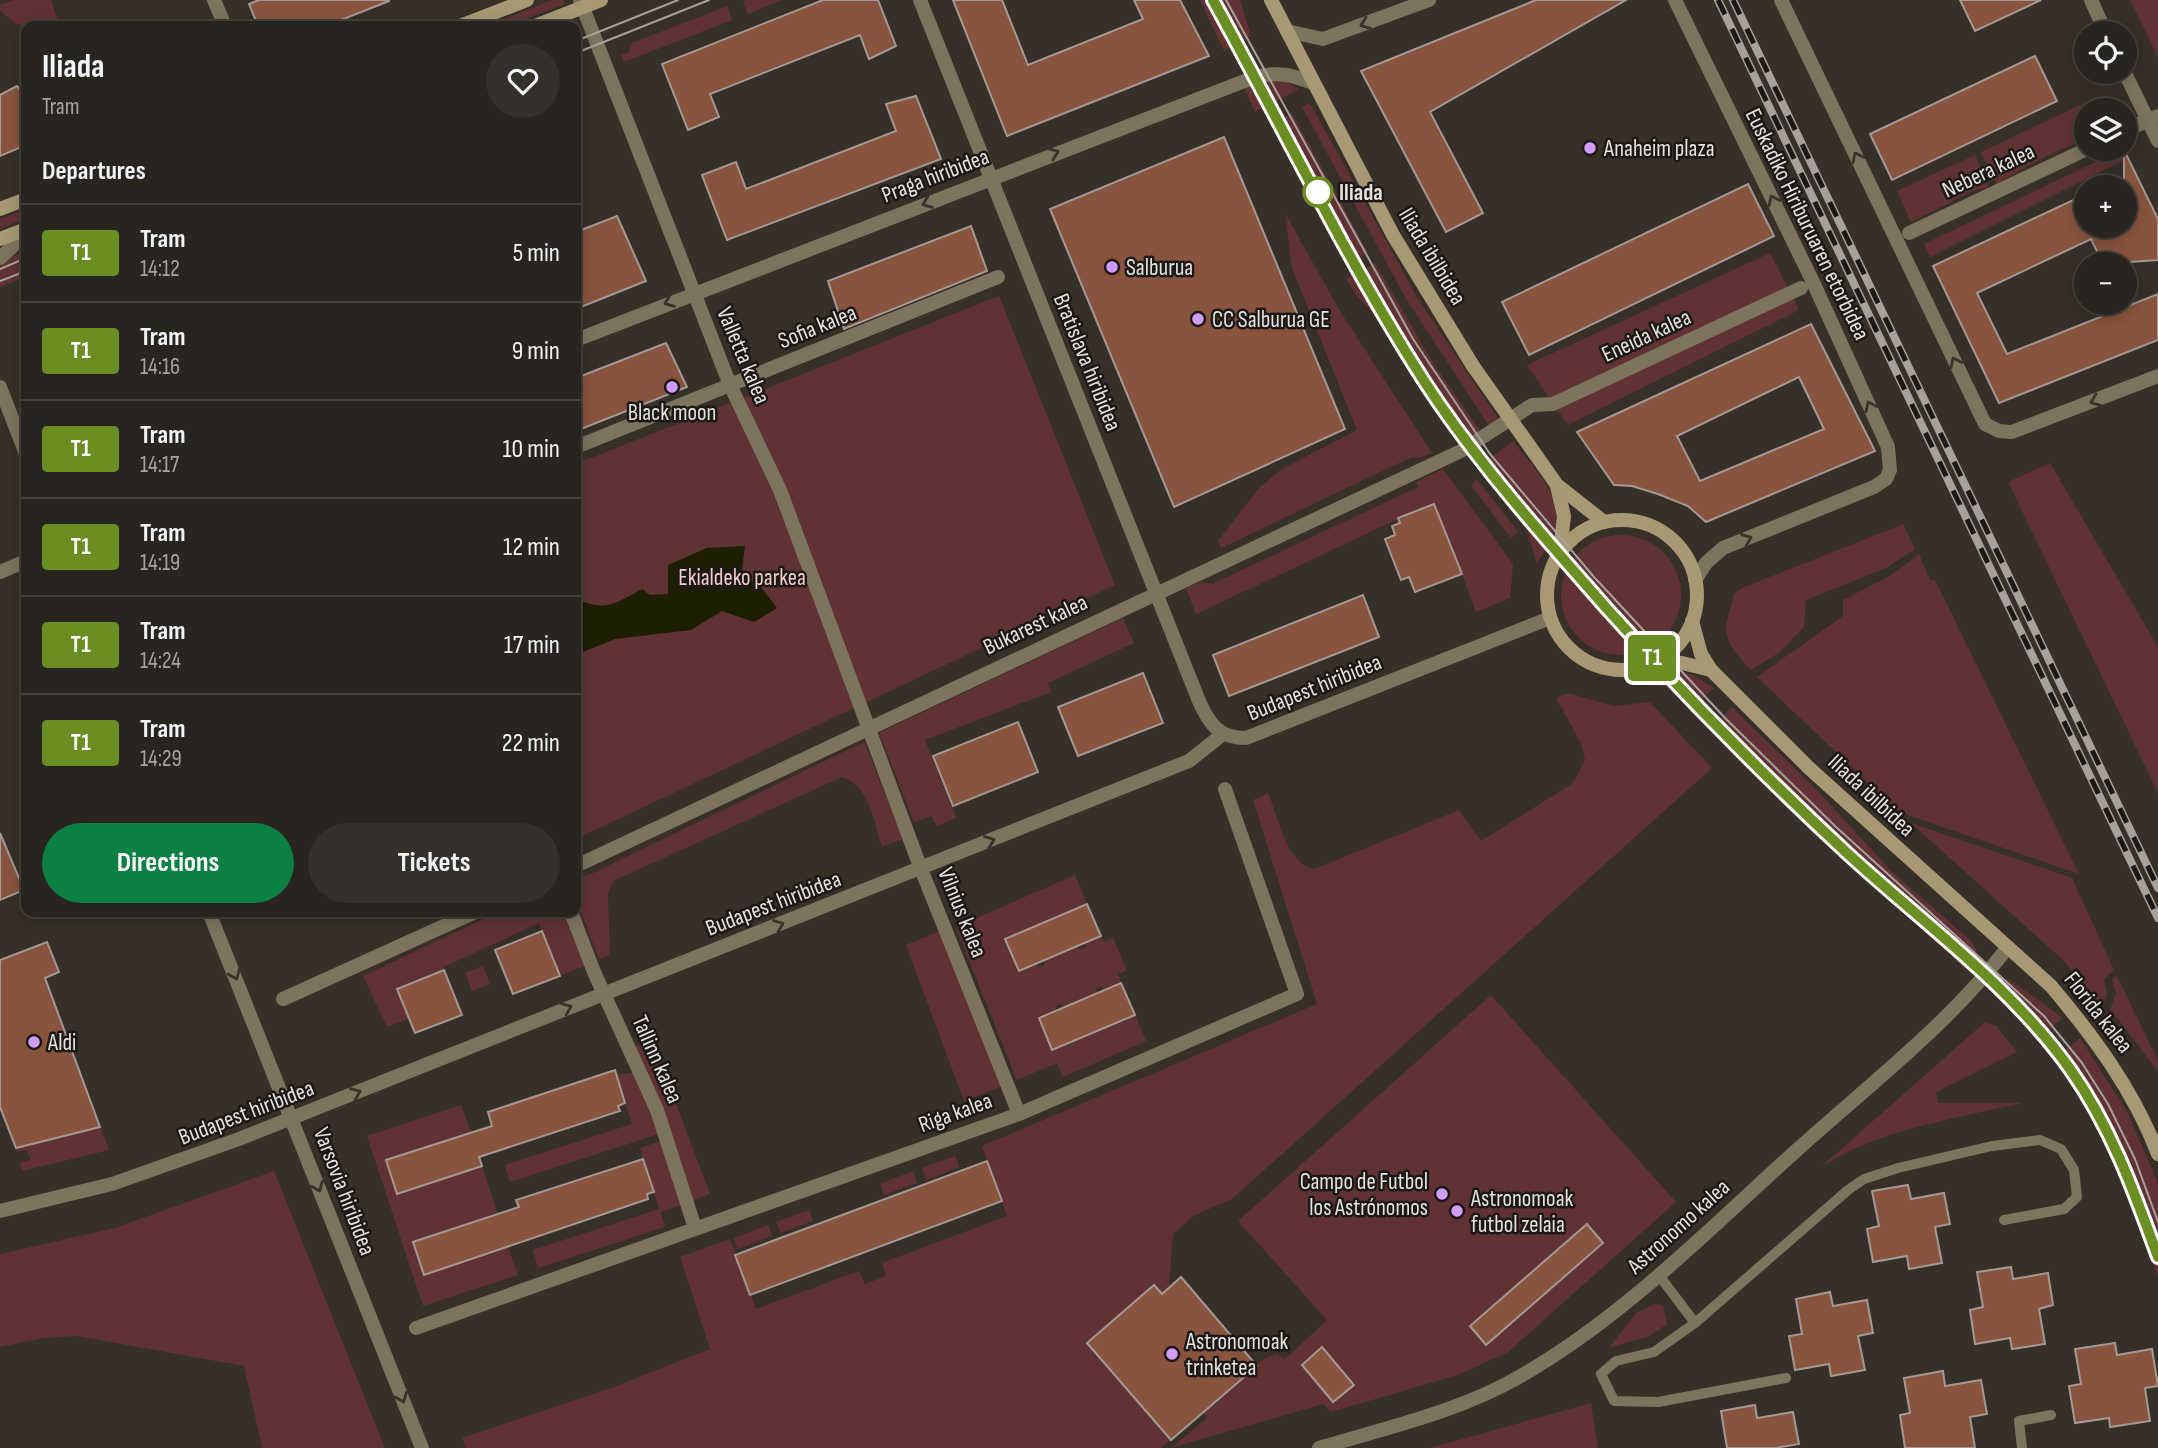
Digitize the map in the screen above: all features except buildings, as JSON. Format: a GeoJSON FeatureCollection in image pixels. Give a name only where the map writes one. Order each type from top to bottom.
{"type":"FeatureCollection","features":[{"type":"Feature","properties":{"kind":"main road"},"geometry":{"type":"LineString","coordinates":[[473,21],[527,0]]}},
{"type":"Feature","properties":{"kind":"main road"},"geometry":{"type":"LineString","coordinates":[[545,21],[581,4],[601,0]]}},
{"type":"Feature","properties":{"kind":"main road","name":"Iliada ibilbidea"},"geometry":{"type":"LineString","coordinates":[[1271,0],[1393,235],[1473,366],[1556,485],[1604,522]]}},
{"type":"Feature","properties":{"kind":"main road"},"geometry":{"type":"LineString","coordinates":[[0,209],[21,201]]}},
{"type":"Feature","properties":{"kind":"main road"},"geometry":{"type":"LineString","coordinates":[[0,239],[21,233]]}},
{"type":"Feature","properties":{"kind":"main road","name":"Iliada ibilbidea"},"geometry":{"type":"LineString","coordinates":[[1556,485],[1564,516],[1563,542],[1559,553]]}},
{"type":"Feature","properties":{"kind":"main road"},"geometry":{"type":"LineString","coordinates":[[1651,664],[1676,646],[1692,621],[1696,600],[1695,580],[1683,552],[1662,532],[1634,521],[1604,522],[1583,530],[1559,553],[1548,585],[1550,618],[1569,648],[1591,663],[1616,670],[1671,661],[1711,670]]}},
{"type":"Feature","properties":{"kind":"main road","name":"Iliada ibilbidea"},"geometry":{"type":"LineString","coordinates":[[1692,621],[1701,654],[1711,670],[1837,794],[2008,947]]}},
{"type":"Feature","properties":{"kind":"main road","name":"Florida kalea"},"geometry":{"type":"LineString","coordinates":[[2008,947],[2051,986],[2084,1025],[2115,1069],[2158,1154]]}},
{"type":"Feature","properties":{"kind":"street"},"geometry":{"type":"LineString","coordinates":[[214,0],[223,21]]}},
{"type":"Feature","properties":{"kind":"street","name":"Bratislava hiribidea"},"geometry":{"type":"LineString","coordinates":[[920,0],[1199,701],[1209,722],[1223,734]]}},
{"type":"Feature","properties":{"kind":"street"},"geometry":{"type":"LineString","coordinates":[[1287,31],[1323,39],[1429,0]]}},
{"type":"Feature","properties":{"kind":"street","name":"Euskadiko Hiriburuaren etorbidea"},"geometry":{"type":"LineString","coordinates":[[1675,0],[1871,409],[1888,447],[1890,470],[1886,479],[1857,496],[1723,548],[1695,580]]}},
{"type":"Feature","properties":{"kind":"street"},"geometry":{"type":"LineString","coordinates":[[1781,0],[1985,424],[1999,431],[2012,432],[2158,376]]}},
{"type":"Feature","properties":{"kind":"street"},"geometry":{"type":"LineString","coordinates":[[2091,0],[2101,21]]}},
{"type":"Feature","properties":{"kind":"street","name":"Valletta kalea"},"geometry":{"type":"LineString","coordinates":[[581,4],[730,385],[780,490],[867,727]]}},
{"type":"Feature","properties":{"kind":"street","name":"Praga hiribidea"},"geometry":{"type":"LineString","coordinates":[[581,338],[990,177],[1255,77],[1275,72],[1313,83]]}},
{"type":"Feature","properties":{"kind":"street"},"geometry":{"type":"LineString","coordinates":[[2132,84],[2153,119],[2158,141]]}},
{"type":"Feature","properties":{"kind":"street","name":"Nebera kalea"},"geometry":{"type":"LineString","coordinates":[[1909,233],[2074,155]]}},
{"type":"Feature","properties":{"kind":"street"},"geometry":{"type":"LineString","coordinates":[[0,258],[21,236]]}},
{"type":"Feature","properties":{"kind":"street","name":"Sofia kalea"},"geometry":{"type":"LineString","coordinates":[[581,445],[998,277]]}},
{"type":"Feature","properties":{"kind":"street","name":"Eneida kalea"},"geometry":{"type":"LineString","coordinates":[[1510,420],[1532,405],[1553,404],[1801,288]]}},
{"type":"Feature","properties":{"kind":"street"},"geometry":{"type":"LineString","coordinates":[[0,387],[21,441]]}},
{"type":"Feature","properties":{"kind":"street","name":"Bukarest kalea"},"geometry":{"type":"LineString","coordinates":[[581,864],[867,727],[1461,452],[1510,420]]}},
{"type":"Feature","properties":{"kind":"street"},"geometry":{"type":"LineString","coordinates":[[0,572],[21,563]]}},
{"type":"Feature","properties":{"kind":"street","name":"Budapest hiribidea"},"geometry":{"type":"LineString","coordinates":[[0,1211],[58,1199],[165,1168],[1189,761],[1223,734],[1246,738],[1550,618]]}},
{"type":"Feature","properties":{"kind":"street","name":"Vilnius kalea"},"geometry":{"type":"LineString","coordinates":[[867,727],[1019,1114]]}},
{"type":"Feature","properties":{"kind":"street","name":"Riga kalea"},"geometry":{"type":"LineString","coordinates":[[416,1328],[1019,1114],[1297,994],[1225,789]]}},
{"type":"Feature","properties":{"kind":"street","name":"Varsovia hiribidea"},"geometry":{"type":"LineString","coordinates":[[211,917],[422,1448]]}},
{"type":"Feature","properties":{"kind":"street"},"geometry":{"type":"LineString","coordinates":[[282,999],[464,917]]}},
{"type":"Feature","properties":{"kind":"street","name":"Tallinn kalea"},"geometry":{"type":"LineString","coordinates":[[573,917],[604,994],[657,1110],[695,1228]]}},
{"type":"Feature","properties":{"kind":"street","name":"Astronomo kalea"},"geometry":{"type":"LineString","coordinates":[[1319,1448],[1430,1414],[1516,1379],[1578,1341],[1658,1274],[1926,1034],[1985,976],[2008,947]]}},
{"type":"Feature","properties":{"kind":"lane"},"geometry":{"type":"LineString","coordinates":[[1786,1378],[1658,1402],[1614,1401],[1601,1374],[1616,1361],[1654,1352],[1695,1323],[1864,1179],[1992,1146],[2040,1140],[2061,1149],[2074,1170],[2077,1197],[2064,1209],[2004,1220]]}},
{"type":"Feature","properties":{"kind":"lane"},"geometry":{"type":"LineString","coordinates":[[1658,1274],[1695,1323]]}},
{"type":"Feature","properties":{"kind":"lane"},"geometry":{"type":"LineString","coordinates":[[2022,1448],[2020,1420],[2051,1415]]}},
{"type":"Feature","properties":{"kind":"green space"},"geometry":{"type":"Polygon","coordinates":[[[13,0],[51,0],[58,21],[21,21],[21,25],[6,16],[0,10],[0,5],[13,0]]]}},
{"type":"Feature","properties":{"kind":"green space"},"geometry":{"type":"Polygon","coordinates":[[[552,0],[563,0],[565,4],[522,21],[499,21],[552,0]]]}},
{"type":"Feature","properties":{"kind":"green space"},"geometry":{"type":"Polygon","coordinates":[[[782,0],[748,14],[743,1],[782,0]]]}},
{"type":"Feature","properties":{"kind":"green space"},"geometry":{"type":"Polygon","coordinates":[[[1200,0],[1240,0],[1251,36],[1224,51],[1200,0]]]}},
{"type":"Feature","properties":{"kind":"green space"},"geometry":{"type":"Polygon","coordinates":[[[2130,0],[2158,0],[2158,58],[2157,55],[2130,0]]]}},
{"type":"Feature","properties":{"kind":"green space"},"geometry":{"type":"Polygon","coordinates":[[[727,6],[732,20],[624,62],[621,55],[629,52],[632,43],[727,6]]]}},
{"type":"Feature","properties":{"kind":"green space"},"geometry":{"type":"Polygon","coordinates":[[[1283,80],[1299,89],[1255,112],[1244,88],[1264,81],[1283,80]]]}},
{"type":"Feature","properties":{"kind":"green space"},"geometry":{"type":"Polygon","coordinates":[[[1310,103],[1417,297],[1498,419],[1489,426],[1405,297],[1302,107],[1310,103]]]}},
{"type":"Feature","properties":{"kind":"green space"},"geometry":{"type":"Polygon","coordinates":[[[2074,108],[2074,144],[2041,159],[1997,185],[1981,152],[2074,108]]]}},
{"type":"Feature","properties":{"kind":"green space"},"geometry":{"type":"Polygon","coordinates":[[[1292,113],[1368,253],[1351,262],[1275,122],[1292,113]]]}},
{"type":"Feature","properties":{"kind":"green space"},"geometry":{"type":"Polygon","coordinates":[[[1975,155],[1989,187],[1975,190],[1911,222],[1897,191],[1975,155]]]}},
{"type":"Feature","properties":{"kind":"green space"},"geometry":{"type":"Polygon","coordinates":[[[2098,161],[2122,161],[2094,175],[2074,175],[2074,185],[1930,257],[1924,244],[2098,161]]]}},
{"type":"Feature","properties":{"kind":"green space"},"geometry":{"type":"Polygon","coordinates":[[[21,211],[21,220],[0,229],[0,219],[21,211]]]}},
{"type":"Feature","properties":{"kind":"green space"},"geometry":{"type":"Polygon","coordinates":[[[1285,213],[1340,311],[1432,453],[1419,458],[1412,457],[1221,548],[1218,541],[1258,489],[1280,470],[1357,430],[1292,268],[1285,213]]]}},
{"type":"Feature","properties":{"kind":"green space"},"geometry":{"type":"Polygon","coordinates":[[[21,253],[21,279],[0,287],[0,266],[21,253]]]}},
{"type":"Feature","properties":{"kind":"green space"},"geometry":{"type":"Polygon","coordinates":[[[1770,253],[1799,310],[1568,425],[1527,365],[1770,253]]]}},
{"type":"Feature","properties":{"kind":"green space"},"geometry":{"type":"Polygon","coordinates":[[[1375,263],[1435,366],[1481,432],[1461,446],[1380,320],[1357,296],[1346,279],[1375,263]]]}},
{"type":"Feature","properties":{"kind":"green space","name":"Ekialdeko parkea"},"geometry":{"type":"Polygon","coordinates":[[[999,296],[1115,585],[581,837],[581,462],[999,296]]]}},
{"type":"Feature","properties":{"kind":"green space"},"geometry":{"type":"Polygon","coordinates":[[[1513,441],[1537,471],[1555,505],[1555,529],[1537,564],[1527,530],[1477,468],[1513,441]]]}},
{"type":"Feature","properties":{"kind":"green space"},"geometry":{"type":"Polygon","coordinates":[[[2050,463],[2158,647],[2158,793],[2008,482],[2050,463]]]}},
{"type":"Feature","properties":{"kind":"green space"},"geometry":{"type":"Polygon","coordinates":[[[1443,469],[1513,564],[1510,598],[1476,612],[1462,574],[1398,519],[1196,614],[1186,588],[1203,582],[1212,584],[1418,487],[1416,482],[1443,469]]]}},
{"type":"Feature","properties":{"kind":"green space"},"geometry":{"type":"Polygon","coordinates":[[[1477,479],[1518,532],[1511,538],[1471,485],[1477,479]]]}},
{"type":"Feature","properties":{"kind":"green space"},"geometry":{"type":"Polygon","coordinates":[[[1903,524],[1915,549],[1886,568],[1806,600],[1804,627],[1780,652],[1751,670],[1734,651],[1726,628],[1734,594],[1742,588],[1903,524]]]}},
{"type":"Feature","properties":{"kind":"green space"},"geometry":{"type":"Polygon","coordinates":[[[1621,535],[1644,539],[1664,552],[1677,572],[1681,595],[1677,618],[1664,638],[1644,651],[1621,655],[1598,651],[1578,638],[1565,618],[1561,595],[1565,572],[1578,552],[1598,539],[1621,535]]]}},
{"type":"Feature","properties":{"kind":"green space"},"geometry":{"type":"Polygon","coordinates":[[[1919,554],[1930,580],[1935,580],[2079,874],[1899,812],[1757,677],[1843,616],[1843,600],[1890,576],[1919,554]]]}},
{"type":"Feature","properties":{"kind":"green space"},"geometry":{"type":"Polygon","coordinates":[[[1123,618],[1134,643],[1048,683],[1051,692],[925,740],[956,818],[937,826],[932,816],[914,822],[879,733],[1123,618]]]}},
{"type":"Feature","properties":{"kind":"green space"},"geometry":{"type":"Polygon","coordinates":[[[1670,672],[1692,674],[1714,688],[1691,710],[1668,687],[1639,682],[1670,672]]]}},
{"type":"Feature","properties":{"kind":"green space"},"geometry":{"type":"Polygon","coordinates":[[[1568,693],[1613,706],[1650,702],[1712,768],[1232,1199],[1193,1216],[1173,1234],[1169,1288],[1162,1294],[1154,1285],[1088,1343],[1171,1440],[1161,1448],[466,1448],[462,1438],[611,1388],[710,1349],[680,1257],[730,1239],[756,1309],[859,1271],[865,1284],[886,1276],[882,1263],[1007,1216],[982,1146],[1317,1004],[1253,800],[1268,793],[1290,850],[1305,866],[1315,869],[1459,810],[1481,841],[1573,783],[1585,760],[1581,743],[1556,698],[1568,693]]]}},
{"type":"Feature","properties":{"kind":"green space"},"geometry":{"type":"Polygon","coordinates":[[[1732,707],[1818,791],[1890,870],[1970,940],[1978,957],[1971,974],[1803,820],[1710,729],[1732,707]]]}},
{"type":"Feature","properties":{"kind":"green space"},"geometry":{"type":"Polygon","coordinates":[[[864,742],[903,839],[882,847],[865,797],[859,788],[842,777],[613,881],[608,894],[610,955],[599,959],[581,912],[581,879],[864,742]]]}},
{"type":"Feature","properties":{"kind":"green space"},"geometry":{"type":"Polygon","coordinates":[[[1911,823],[2072,878],[2114,970],[2104,979],[2107,994],[2103,1004],[2099,1005],[2064,961],[1911,823]]]}},
{"type":"Feature","properties":{"kind":"green space"},"geometry":{"type":"Polygon","coordinates":[[[1075,875],[1087,904],[1005,939],[1018,971],[1036,964],[1038,967],[1045,965],[1043,961],[1077,946],[1079,950],[1086,947],[1084,943],[1101,936],[1104,942],[1113,938],[1127,970],[1118,974],[1121,983],[1104,990],[1102,986],[1096,988],[1097,993],[1063,1007],[1061,1004],[1055,1006],[1056,1010],[1039,1018],[1052,1050],[1135,1015],[1146,1041],[1063,1077],[1057,1063],[1017,1080],[956,927],[1075,875]]]}},
{"type":"Feature","properties":{"kind":"green space"},"geometry":{"type":"Polygon","coordinates":[[[487,917],[566,917],[586,965],[560,976],[539,923],[444,967],[444,970],[398,989],[409,1019],[387,1027],[363,976],[487,917]]]}},
{"type":"Feature","properties":{"kind":"green space"},"geometry":{"type":"Polygon","coordinates":[[[940,931],[1002,1086],[964,1101],[906,945],[940,931]]]}},
{"type":"Feature","properties":{"kind":"green space"},"geometry":{"type":"Polygon","coordinates":[[[483,966],[490,984],[472,991],[465,973],[483,966]]]}},
{"type":"Feature","properties":{"kind":"green space"},"geometry":{"type":"Polygon","coordinates":[[[2117,976],[2158,1061],[2158,1071],[2110,1009],[2116,994],[2112,979],[2117,976]]]}},
{"type":"Feature","properties":{"kind":"green space"},"geometry":{"type":"Polygon","coordinates":[[[2010,980],[2063,1018],[2037,1039],[1988,988],[1997,981],[2010,980]]]}},
{"type":"Feature","properties":{"kind":"green space","name":"Campo de Futbol los Astrónomos"},"geometry":{"type":"Polygon","coordinates":[[[1491,995],[1676,1202],[1508,1352],[1458,1375],[1331,1412],[1323,1404],[1171,1448],[1207,1418],[1203,1412],[1263,1359],[1276,1354],[1285,1359],[1327,1320],[1238,1221],[1491,995]]]}},
{"type":"Feature","properties":{"kind":"green space"},"geometry":{"type":"Polygon","coordinates":[[[1985,1022],[1996,1026],[2017,1052],[1936,1092],[1938,1103],[2022,1103],[1893,1134],[1844,1154],[1821,1167],[1985,1022]]]}},
{"type":"Feature","properties":{"kind":"green space"},"geometry":{"type":"Polygon","coordinates":[[[2080,1038],[2128,1113],[2158,1183],[2158,1277],[2114,1164],[2087,1111],[2054,1059],[2080,1038]]]}},
{"type":"Feature","properties":{"kind":"green space"},"geometry":{"type":"Polygon","coordinates":[[[652,1040],[710,1194],[692,1201],[631,1048],[652,1040]]]}},
{"type":"Feature","properties":{"kind":"green space"},"geometry":{"type":"Polygon","coordinates":[[[636,1072],[659,1134],[510,1182],[505,1165],[632,1124],[616,1075],[636,1072]]]}},
{"type":"Feature","properties":{"kind":"green space"},"geometry":{"type":"Polygon","coordinates":[[[461,1105],[471,1132],[386,1160],[482,1166],[498,1214],[413,1242],[424,1275],[508,1248],[518,1275],[423,1306],[367,1136],[461,1105]]]}},
{"type":"Feature","properties":{"kind":"green space"},"geometry":{"type":"Polygon","coordinates":[[[100,1127],[109,1150],[22,1171],[20,1163],[30,1160],[27,1150],[17,1151],[16,1148],[100,1127]]]}},
{"type":"Feature","properties":{"kind":"green space"},"geometry":{"type":"Polygon","coordinates":[[[661,1141],[686,1203],[661,1212],[665,1227],[538,1268],[533,1250],[659,1209],[640,1148],[661,1141]]]}},
{"type":"Feature","properties":{"kind":"green space"},"geometry":{"type":"Polygon","coordinates":[[[955,1156],[960,1167],[926,1180],[922,1168],[955,1156]]]}},
{"type":"Feature","properties":{"kind":"green space"},"geometry":{"type":"Polygon","coordinates":[[[274,1171],[385,1448],[262,1448],[244,1366],[77,1336],[43,1338],[0,1347],[0,1254],[115,1228],[274,1171]]]}},
{"type":"Feature","properties":{"kind":"green space"},"geometry":{"type":"Polygon","coordinates":[[[913,1171],[917,1183],[884,1195],[880,1184],[913,1171]]]}},
{"type":"Feature","properties":{"kind":"green space"},"geometry":{"type":"Polygon","coordinates":[[[809,1210],[813,1221],[781,1233],[776,1222],[809,1210]]]}},
{"type":"Feature","properties":{"kind":"green space"},"geometry":{"type":"Polygon","coordinates":[[[768,1225],[772,1236],[738,1249],[734,1238],[768,1225]]]}},
{"type":"Feature","properties":{"kind":"green space"},"geometry":{"type":"Polygon","coordinates":[[[1655,1304],[1663,1305],[1667,1324],[1650,1336],[1609,1348],[1636,1313],[1655,1304]]]}},
{"type":"Feature","properties":{"kind":"green space"},"geometry":{"type":"Polygon","coordinates":[[[1591,1403],[1598,1448],[1430,1448],[1591,1403]]]}},
{"type":"Feature","properties":{"kind":"shaded area"},"geometry":{"type":"Polygon","coordinates":[[[745,546],[742,569],[750,581],[761,587],[777,608],[754,622],[722,611],[691,630],[615,639],[581,652],[581,600],[594,605],[610,604],[642,589],[650,595],[668,594],[668,565],[707,548],[745,546]]]}},
{"type":"Feature","properties":{"kind":"tram line"},"geometry":{"type":"LineString","coordinates":[[581,39],[678,0]]}},
{"type":"Feature","properties":{"kind":"tram line"},"geometry":{"type":"LineString","coordinates":[[581,51],[709,0]]}},
{"type":"Feature","properties":{"kind":"tram line"},"geometry":{"type":"LineString","coordinates":[[1213,0],[1402,344],[1467,443],[1559,554],[1699,708],[1847,852],[2004,993],[2045,1037],[2084,1090],[2113,1141],[2158,1257]]}},
{"type":"Feature","properties":{"kind":"tram line","name":"T1"},"geometry":{"type":"LineString","coordinates":[[1213,0],[1402,344],[1467,443],[1559,554],[1699,708],[1847,852],[2004,993],[2045,1037],[2071,1070],[2105,1125],[2133,1186],[2158,1257]]}},
{"type":"Feature","properties":{"kind":"tram line"},"geometry":{"type":"LineString","coordinates":[[1226,0],[1413,339],[1490,454],[1594,577],[1725,718],[1835,826],[2044,1016],[2082,1063],[2108,1104],[2135,1159],[2158,1222]]}},
{"type":"Feature","properties":{"kind":"tram line"},"geometry":{"type":"LineString","coordinates":[[0,269],[21,260]]}},
{"type":"Feature","properties":{"kind":"tram line"},"geometry":{"type":"LineString","coordinates":[[0,281],[21,273]]}},
{"type":"Feature","properties":{"kind":"railway"},"geometry":{"type":"LineString","coordinates":[[1718,0],[2158,918]]}},
{"type":"Feature","properties":{"kind":"railway"},"geometry":{"type":"LineString","coordinates":[[1733,0],[2158,888]]}},
{"type":"Feature","properties":{"kind":"place","name":"Anaheim plaza"},"geometry":{"type":"Point","coordinates":[1590,148]}},
{"type":"Feature","properties":{"kind":"place","name":"Iliada"},"geometry":{"type":"Point","coordinates":[1318,192]}},
{"type":"Feature","properties":{"kind":"place","name":"Salburua"},"geometry":{"type":"Point","coordinates":[1112,267]}},
{"type":"Feature","properties":{"kind":"place","name":"CC Salburua GE"},"geometry":{"type":"Point","coordinates":[1198,319]}},
{"type":"Feature","properties":{"kind":"place","name":"Black moon"},"geometry":{"type":"Point","coordinates":[672,387]}},
{"type":"Feature","properties":{"kind":"place","name":"Aldi"},"geometry":{"type":"Point","coordinates":[34,1042]}},
{"type":"Feature","properties":{"kind":"place","name":"Campo de Futbol los Astrónomos"},"geometry":{"type":"Point","coordinates":[1442,1194]}},
{"type":"Feature","properties":{"kind":"place","name":"Astronomoak futbol zelaia"},"geometry":{"type":"Point","coordinates":[1457,1211]}},
{"type":"Feature","properties":{"kind":"place","name":"Astronomoak trinketea"},"geometry":{"type":"Point","coordinates":[1172,1354]}}]}
